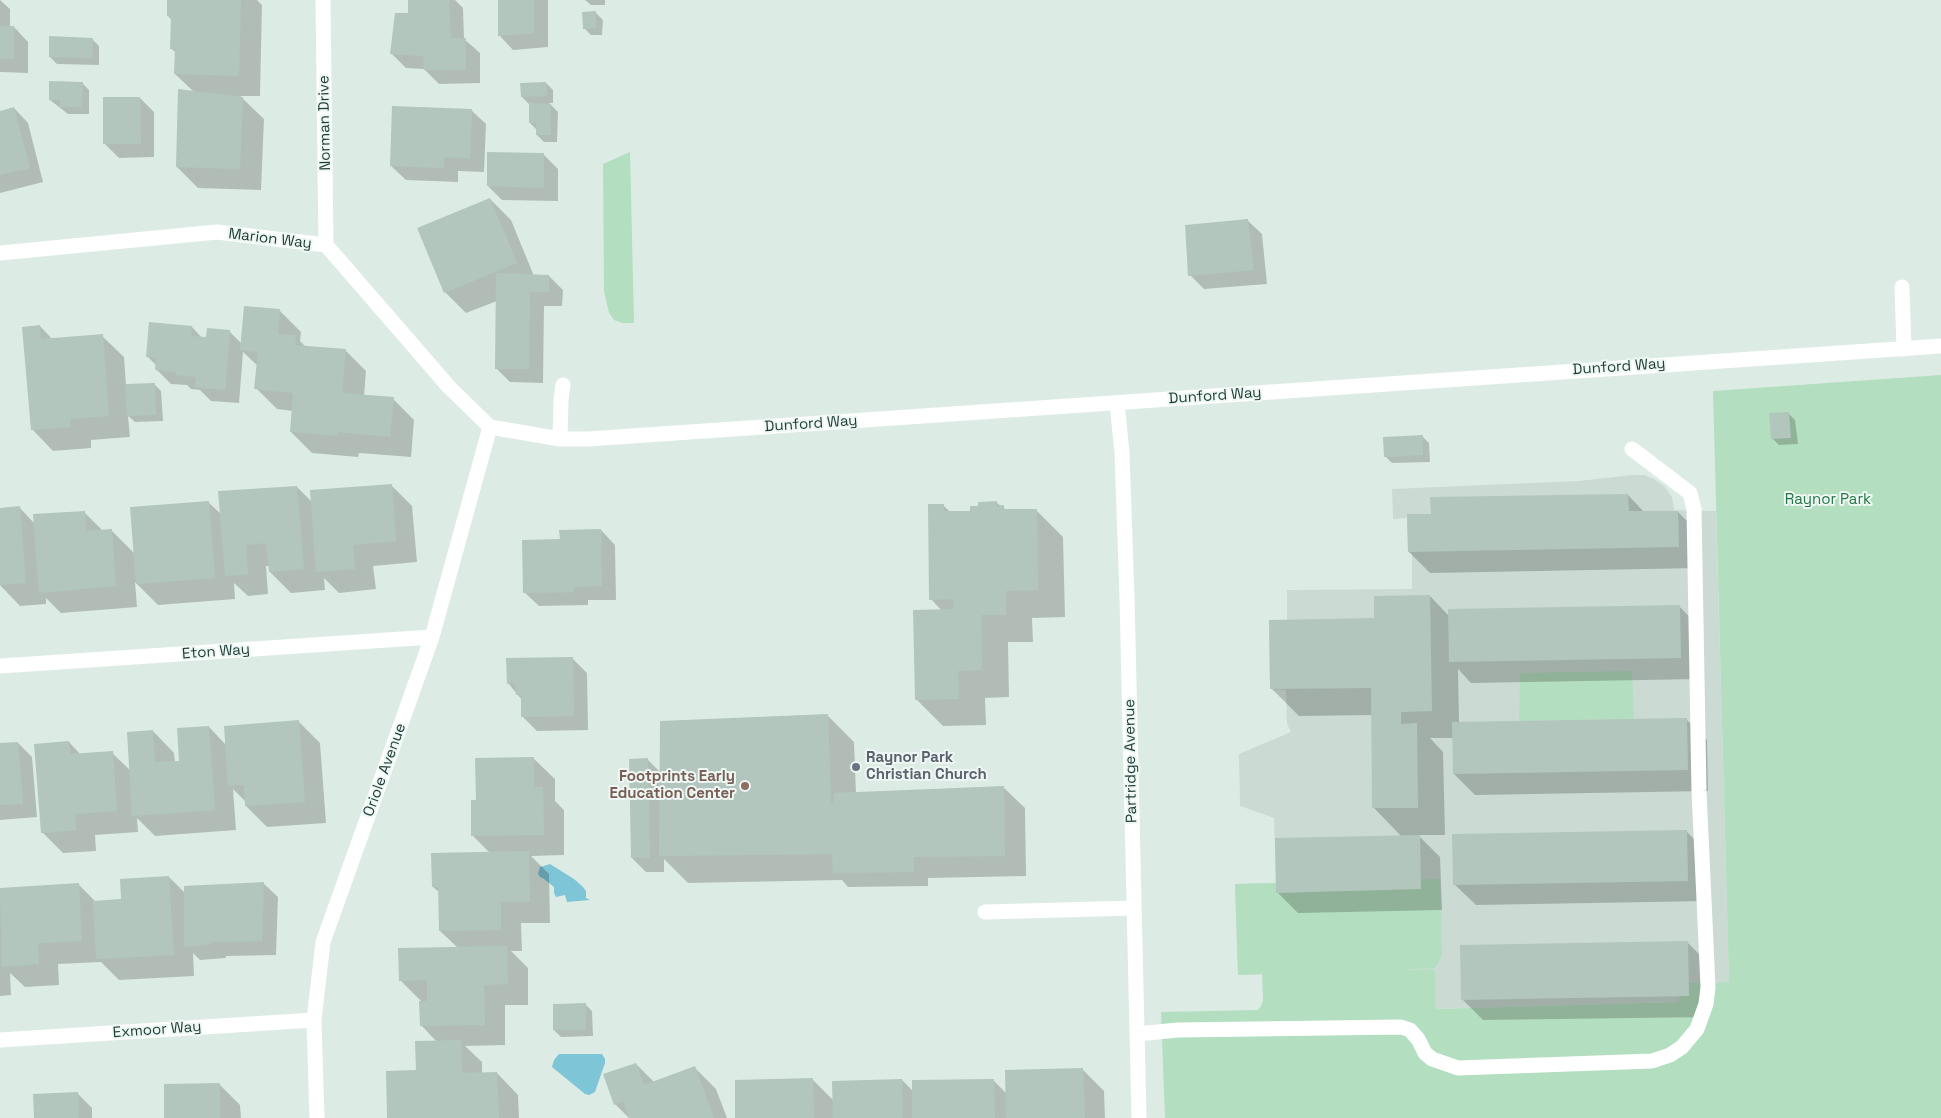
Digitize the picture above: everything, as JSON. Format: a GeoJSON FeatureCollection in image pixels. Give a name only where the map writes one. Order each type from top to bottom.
{"type":"FeatureCollection","features":[{"type":"Feature","properties":{"kind":"street","name":"Norman Drive"},"geometry":{"type":"LineString","coordinates":[[323,0],[326,245]]}},
{"type":"Feature","properties":{"kind":"street","name":"Marion Way"},"geometry":{"type":"LineString","coordinates":[[0,253],[217,232],[326,245],[449,386],[490,427]]}},
{"type":"Feature","properties":{"kind":"street"},"geometry":{"type":"LineString","coordinates":[[1902,286],[1904,348]]}},
{"type":"Feature","properties":{"kind":"street","name":"Dunford Way"},"geometry":{"type":"LineString","coordinates":[[490,427],[560,439],[1117,403],[1941,346]]}},
{"type":"Feature","properties":{"kind":"street"},"geometry":{"type":"LineString","coordinates":[[560,439],[563,385]]}},
{"type":"Feature","properties":{"kind":"street","name":"Partridge Avenue"},"geometry":{"type":"LineString","coordinates":[[1117,403],[1122,453],[1127,598],[1139,1118]]}},
{"type":"Feature","properties":{"kind":"street","name":"Oriole Avenue"},"geometry":{"type":"LineString","coordinates":[[317,1118],[314,1020],[323,942],[432,637],[490,427]]}},
{"type":"Feature","properties":{"kind":"street"},"geometry":{"type":"LineString","coordinates":[[1137,1034],[1178,1030],[1401,1027],[1410,1030],[1418,1039],[1424,1053],[1432,1059],[1458,1068],[1652,1061],[1670,1055],[1682,1047],[1697,1029],[1708,987],[1699,791],[1694,509],[1690,493],[1632,448]]}},
{"type":"Feature","properties":{"kind":"street","name":"Eton Way"},"geometry":{"type":"LineString","coordinates":[[0,666],[432,637]]}},
{"type":"Feature","properties":{"kind":"street"},"geometry":{"type":"LineString","coordinates":[[985,912],[1134,908]]}},
{"type":"Feature","properties":{"kind":"street","name":"Exmoor Way"},"geometry":{"type":"LineString","coordinates":[[0,1040],[314,1020]]}},
{"type":"Feature","properties":{"kind":"shaded area"},"geometry":{"type":"Polygon","coordinates":[[[1644,475],[1664,486],[1672,497],[1674,510],[1716,511],[1729,982],[1689,983],[1680,1002],[1436,1009],[1434,969],[1238,975],[1235,884],[1276,883],[1274,818],[1240,806],[1239,754],[1291,732],[1287,724],[1286,690],[1270,689],[1269,620],[1287,620],[1287,590],[1412,589],[1412,553],[1408,552],[1407,518],[1393,519],[1392,489],[1579,481],[1644,475]]]}},
{"type":"Feature","properties":{"kind":"green space"},"geometry":{"type":"Polygon","coordinates":[[[630,152],[634,323],[622,323],[614,320],[609,313],[604,291],[603,164],[630,152]]]}},
{"type":"Feature","properties":{"kind":"green space","name":"Raynor Park"},"geometry":{"type":"Polygon","coordinates":[[[1941,375],[1941,1118],[1165,1118],[1161,1012],[1258,1010],[1263,1000],[1262,974],[1238,975],[1235,884],[1440,879],[1442,956],[1435,968],[1394,970],[1435,969],[1436,1009],[1679,1002],[1680,993],[1688,983],[1729,982],[1713,391],[1941,375]]]}},
{"type":"Feature","properties":{"kind":"green space"},"geometry":{"type":"Polygon","coordinates":[[[1632,671],[1634,719],[1519,721],[1520,673],[1632,671]]]}},
{"type":"Feature","properties":{"kind":"water"},"geometry":{"type":"Polygon","coordinates":[[[550,864],[583,887],[586,891],[586,898],[590,900],[567,902],[565,895],[556,897],[554,887],[538,874],[540,867],[550,864]]]}},
{"type":"Feature","properties":{"kind":"water"},"geometry":{"type":"Polygon","coordinates":[[[559,1054],[602,1054],[605,1063],[595,1092],[589,1095],[585,1094],[552,1067],[554,1060],[559,1054]]]}},
{"type":"Feature","properties":{"kind":"building"},"geometry":{"type":"Polygon","coordinates":[[[167,0],[241,0],[239,76],[174,74],[175,49],[170,49],[171,16],[167,16],[167,0]]]}},
{"type":"Feature","properties":{"kind":"building"},"geometry":{"type":"Polygon","coordinates":[[[408,0],[449,0],[451,38],[466,38],[466,70],[424,70],[423,56],[390,54],[395,13],[408,13],[408,0]]]}},
{"type":"Feature","properties":{"kind":"building"},"geometry":{"type":"Polygon","coordinates":[[[498,0],[534,0],[534,33],[498,36],[498,0]]]}},
{"type":"Feature","properties":{"kind":"building"},"geometry":{"type":"Polygon","coordinates":[[[596,11],[596,28],[583,29],[582,12],[596,11]]]}},
{"type":"Feature","properties":{"kind":"building"},"geometry":{"type":"Polygon","coordinates":[[[0,26],[14,26],[14,59],[0,59],[0,26]]]}},
{"type":"Feature","properties":{"kind":"building"},"geometry":{"type":"Polygon","coordinates":[[[49,36],[93,38],[92,58],[49,57],[49,36]]]}},
{"type":"Feature","properties":{"kind":"building"},"geometry":{"type":"Polygon","coordinates":[[[49,81],[83,82],[82,107],[60,107],[60,100],[49,100],[49,81]]]}},
{"type":"Feature","properties":{"kind":"building"},"geometry":{"type":"Polygon","coordinates":[[[546,82],[547,96],[521,97],[520,83],[546,82]]]}},
{"type":"Feature","properties":{"kind":"building"},"geometry":{"type":"Polygon","coordinates":[[[178,89],[243,97],[240,169],[176,167],[178,89]]]}},
{"type":"Feature","properties":{"kind":"building"},"geometry":{"type":"Polygon","coordinates":[[[103,97],[140,97],[141,144],[103,144],[103,97]]]}},
{"type":"Feature","properties":{"kind":"building"},"geometry":{"type":"Polygon","coordinates":[[[529,103],[551,104],[551,135],[536,135],[536,123],[529,123],[529,103]]]}},
{"type":"Feature","properties":{"kind":"building"},"geometry":{"type":"Polygon","coordinates":[[[392,106],[472,109],[470,158],[444,157],[444,168],[390,166],[392,106]]]}},
{"type":"Feature","properties":{"kind":"building"},"geometry":{"type":"Polygon","coordinates":[[[14,107],[30,168],[0,175],[0,111],[14,107]]]}},
{"type":"Feature","properties":{"kind":"building"},"geometry":{"type":"Polygon","coordinates":[[[487,152],[544,153],[544,188],[487,186],[487,152]]]}},
{"type":"Feature","properties":{"kind":"building"},"geometry":{"type":"Polygon","coordinates":[[[490,198],[517,263],[444,293],[417,228],[490,198]]]}},
{"type":"Feature","properties":{"kind":"building"},"geometry":{"type":"Polygon","coordinates":[[[1248,219],[1254,270],[1188,276],[1185,225],[1248,219]]]}},
{"type":"Feature","properties":{"kind":"building"},"geometry":{"type":"Polygon","coordinates":[[[496,273],[549,275],[549,292],[530,292],[529,369],[495,369],[496,273]]]}},
{"type":"Feature","properties":{"kind":"building"},"geometry":{"type":"Polygon","coordinates":[[[244,306],[280,309],[278,334],[296,335],[295,345],[346,349],[342,393],[394,397],[390,437],[338,432],[338,436],[290,432],[293,393],[254,389],[258,352],[240,350],[244,306]]]}},
{"type":"Feature","properties":{"kind":"building"},"geometry":{"type":"Polygon","coordinates":[[[149,322],[192,326],[191,336],[206,337],[207,328],[230,330],[225,390],[195,387],[196,377],[175,375],[176,372],[155,370],[156,358],[146,357],[149,322]]]}},
{"type":"Feature","properties":{"kind":"building"},"geometry":{"type":"Polygon","coordinates":[[[40,325],[41,339],[103,334],[109,416],[70,419],[71,427],[31,430],[22,327],[40,325]]]}},
{"type":"Feature","properties":{"kind":"building"},"geometry":{"type":"Polygon","coordinates":[[[155,383],[156,415],[127,416],[125,384],[155,383]]]}},
{"type":"Feature","properties":{"kind":"building"},"geometry":{"type":"Polygon","coordinates":[[[1789,412],[1791,438],[1771,439],[1769,413],[1789,412]]]}},
{"type":"Feature","properties":{"kind":"building"},"geometry":{"type":"Polygon","coordinates":[[[1423,435],[1423,455],[1384,457],[1383,437],[1423,435]]]}},
{"type":"Feature","properties":{"kind":"building"},"geometry":{"type":"Polygon","coordinates":[[[392,484],[396,541],[353,545],[355,569],[316,572],[310,490],[392,484]]]}},
{"type":"Feature","properties":{"kind":"building"},"geometry":{"type":"Polygon","coordinates":[[[297,486],[304,569],[269,572],[266,543],[246,545],[248,574],[225,576],[218,491],[297,486]]]}},
{"type":"Feature","properties":{"kind":"building"},"geometry":{"type":"Polygon","coordinates":[[[1628,494],[1629,511],[1678,511],[1679,547],[1408,552],[1407,514],[1431,514],[1430,497],[1628,494]]]}},
{"type":"Feature","properties":{"kind":"building"},"geometry":{"type":"Polygon","coordinates":[[[209,501],[215,578],[136,584],[130,507],[209,501]]]}},
{"type":"Feature","properties":{"kind":"building"},"geometry":{"type":"Polygon","coordinates":[[[997,501],[997,506],[1004,505],[1004,509],[1037,509],[1038,590],[1006,591],[1006,615],[981,615],[982,670],[958,671],[959,699],[915,700],[913,610],[953,609],[953,599],[929,600],[928,504],[944,504],[944,511],[970,511],[970,506],[978,506],[978,502],[997,501]]]}},
{"type":"Feature","properties":{"kind":"building"},"geometry":{"type":"Polygon","coordinates":[[[20,506],[26,583],[0,585],[0,508],[20,506]]]}},
{"type":"Feature","properties":{"kind":"building"},"geometry":{"type":"Polygon","coordinates":[[[85,511],[86,531],[112,529],[116,586],[39,593],[33,514],[85,511]]]}},
{"type":"Feature","properties":{"kind":"building"},"geometry":{"type":"Polygon","coordinates":[[[601,529],[602,586],[574,587],[574,592],[523,593],[522,540],[560,539],[559,530],[601,529]]]}},
{"type":"Feature","properties":{"kind":"building"},"geometry":{"type":"Polygon","coordinates":[[[1430,595],[1432,711],[1401,712],[1401,724],[1417,723],[1418,808],[1372,808],[1371,688],[1270,689],[1269,620],[1374,618],[1374,596],[1430,595]]]}},
{"type":"Feature","properties":{"kind":"building"},"geometry":{"type":"Polygon","coordinates":[[[1680,605],[1681,658],[1449,662],[1448,609],[1680,605]]]}},
{"type":"Feature","properties":{"kind":"building"},"geometry":{"type":"Polygon","coordinates":[[[573,657],[574,716],[521,717],[521,695],[516,695],[515,683],[507,684],[506,658],[573,657]]]}},
{"type":"Feature","properties":{"kind":"building","name":"Footprints Early Education Center"},"geometry":{"type":"Polygon","coordinates":[[[828,714],[831,803],[834,803],[834,793],[1004,786],[1005,856],[914,857],[914,872],[833,873],[832,854],[659,856],[660,721],[828,714]]]}},
{"type":"Feature","properties":{"kind":"building"},"geometry":{"type":"Polygon","coordinates":[[[1687,718],[1688,770],[1453,774],[1452,722],[1687,718]]]}},
{"type":"Feature","properties":{"kind":"building"},"geometry":{"type":"Polygon","coordinates":[[[299,720],[305,802],[245,806],[244,785],[228,786],[224,726],[299,720]]]}},
{"type":"Feature","properties":{"kind":"building"},"geometry":{"type":"Polygon","coordinates":[[[209,726],[215,810],[132,816],[127,732],[153,730],[155,762],[179,761],[177,728],[209,726]]]}},
{"type":"Feature","properties":{"kind":"building"},"geometry":{"type":"Polygon","coordinates":[[[69,741],[70,754],[113,751],[117,811],[75,814],[76,830],[41,833],[34,744],[69,741]]]}},
{"type":"Feature","properties":{"kind":"building"},"geometry":{"type":"Polygon","coordinates":[[[18,742],[23,804],[0,805],[0,743],[18,742]]]}},
{"type":"Feature","properties":{"kind":"building"},"geometry":{"type":"Polygon","coordinates":[[[534,757],[534,787],[543,787],[544,835],[471,836],[471,800],[476,800],[475,758],[534,757]]]}},
{"type":"Feature","properties":{"kind":"building"},"geometry":{"type":"Polygon","coordinates":[[[648,758],[650,858],[631,858],[629,759],[648,758]]]}},
{"type":"Feature","properties":{"kind":"building"},"geometry":{"type":"Polygon","coordinates":[[[1687,830],[1688,881],[1453,885],[1452,834],[1687,830]]]}},
{"type":"Feature","properties":{"kind":"building"},"geometry":{"type":"Polygon","coordinates":[[[1420,835],[1421,889],[1276,893],[1275,838],[1420,835]]]}},
{"type":"Feature","properties":{"kind":"building"},"geometry":{"type":"Polygon","coordinates":[[[529,851],[530,902],[501,902],[501,930],[439,931],[438,887],[432,887],[431,853],[529,851]]]}},
{"type":"Feature","properties":{"kind":"building"},"geometry":{"type":"Polygon","coordinates":[[[169,876],[174,955],[96,959],[93,901],[121,899],[120,879],[169,876]]]}},
{"type":"Feature","properties":{"kind":"building"},"geometry":{"type":"Polygon","coordinates":[[[264,882],[262,941],[212,942],[212,944],[184,947],[184,886],[264,882]]]}},
{"type":"Feature","properties":{"kind":"building"},"geometry":{"type":"Polygon","coordinates":[[[79,883],[82,941],[38,943],[39,964],[2,967],[0,888],[79,883]]]}},
{"type":"Feature","properties":{"kind":"building"},"geometry":{"type":"Polygon","coordinates":[[[1688,941],[1689,996],[1461,1000],[1460,945],[1688,941]]]}},
{"type":"Feature","properties":{"kind":"building"},"geometry":{"type":"Polygon","coordinates":[[[507,946],[508,984],[484,985],[485,1025],[420,1026],[419,1001],[427,1001],[427,980],[399,981],[398,948],[507,946]]]}},
{"type":"Feature","properties":{"kind":"building"},"geometry":{"type":"Polygon","coordinates":[[[586,1003],[586,1030],[553,1030],[553,1004],[586,1003]]]}},
{"type":"Feature","properties":{"kind":"building"},"geometry":{"type":"Polygon","coordinates":[[[461,1040],[462,1073],[497,1072],[499,1118],[387,1118],[386,1071],[416,1070],[415,1041],[461,1040]]]}},
{"type":"Feature","properties":{"kind":"building"},"geometry":{"type":"Polygon","coordinates":[[[636,1063],[644,1085],[695,1066],[714,1118],[629,1118],[623,1101],[614,1105],[603,1074],[636,1063]]]}},
{"type":"Feature","properties":{"kind":"building"},"geometry":{"type":"Polygon","coordinates":[[[1083,1068],[1085,1118],[1006,1118],[1005,1070],[1083,1068]]]}},
{"type":"Feature","properties":{"kind":"building"},"geometry":{"type":"Polygon","coordinates":[[[813,1078],[814,1118],[735,1118],[735,1080],[813,1078]]]}},
{"type":"Feature","properties":{"kind":"building"},"geometry":{"type":"Polygon","coordinates":[[[902,1079],[903,1118],[833,1118],[832,1081],[902,1079]]]}},
{"type":"Feature","properties":{"kind":"building"},"geometry":{"type":"Polygon","coordinates":[[[994,1079],[995,1118],[912,1118],[912,1080],[994,1079]]]}},
{"type":"Feature","properties":{"kind":"building"},"geometry":{"type":"Polygon","coordinates":[[[220,1083],[220,1118],[164,1118],[164,1084],[220,1083]]]}},
{"type":"Feature","properties":{"kind":"building"},"geometry":{"type":"Polygon","coordinates":[[[78,1092],[79,1118],[34,1118],[33,1094],[78,1092]]]}},
{"type":"Feature","properties":{"kind":"place","name":"Raynor Park Christian Church"},"geometry":{"type":"Point","coordinates":[856,767]}},
{"type":"Feature","properties":{"kind":"place","name":"Footprints Early Education Center"},"geometry":{"type":"Point","coordinates":[745,786]}}]}
